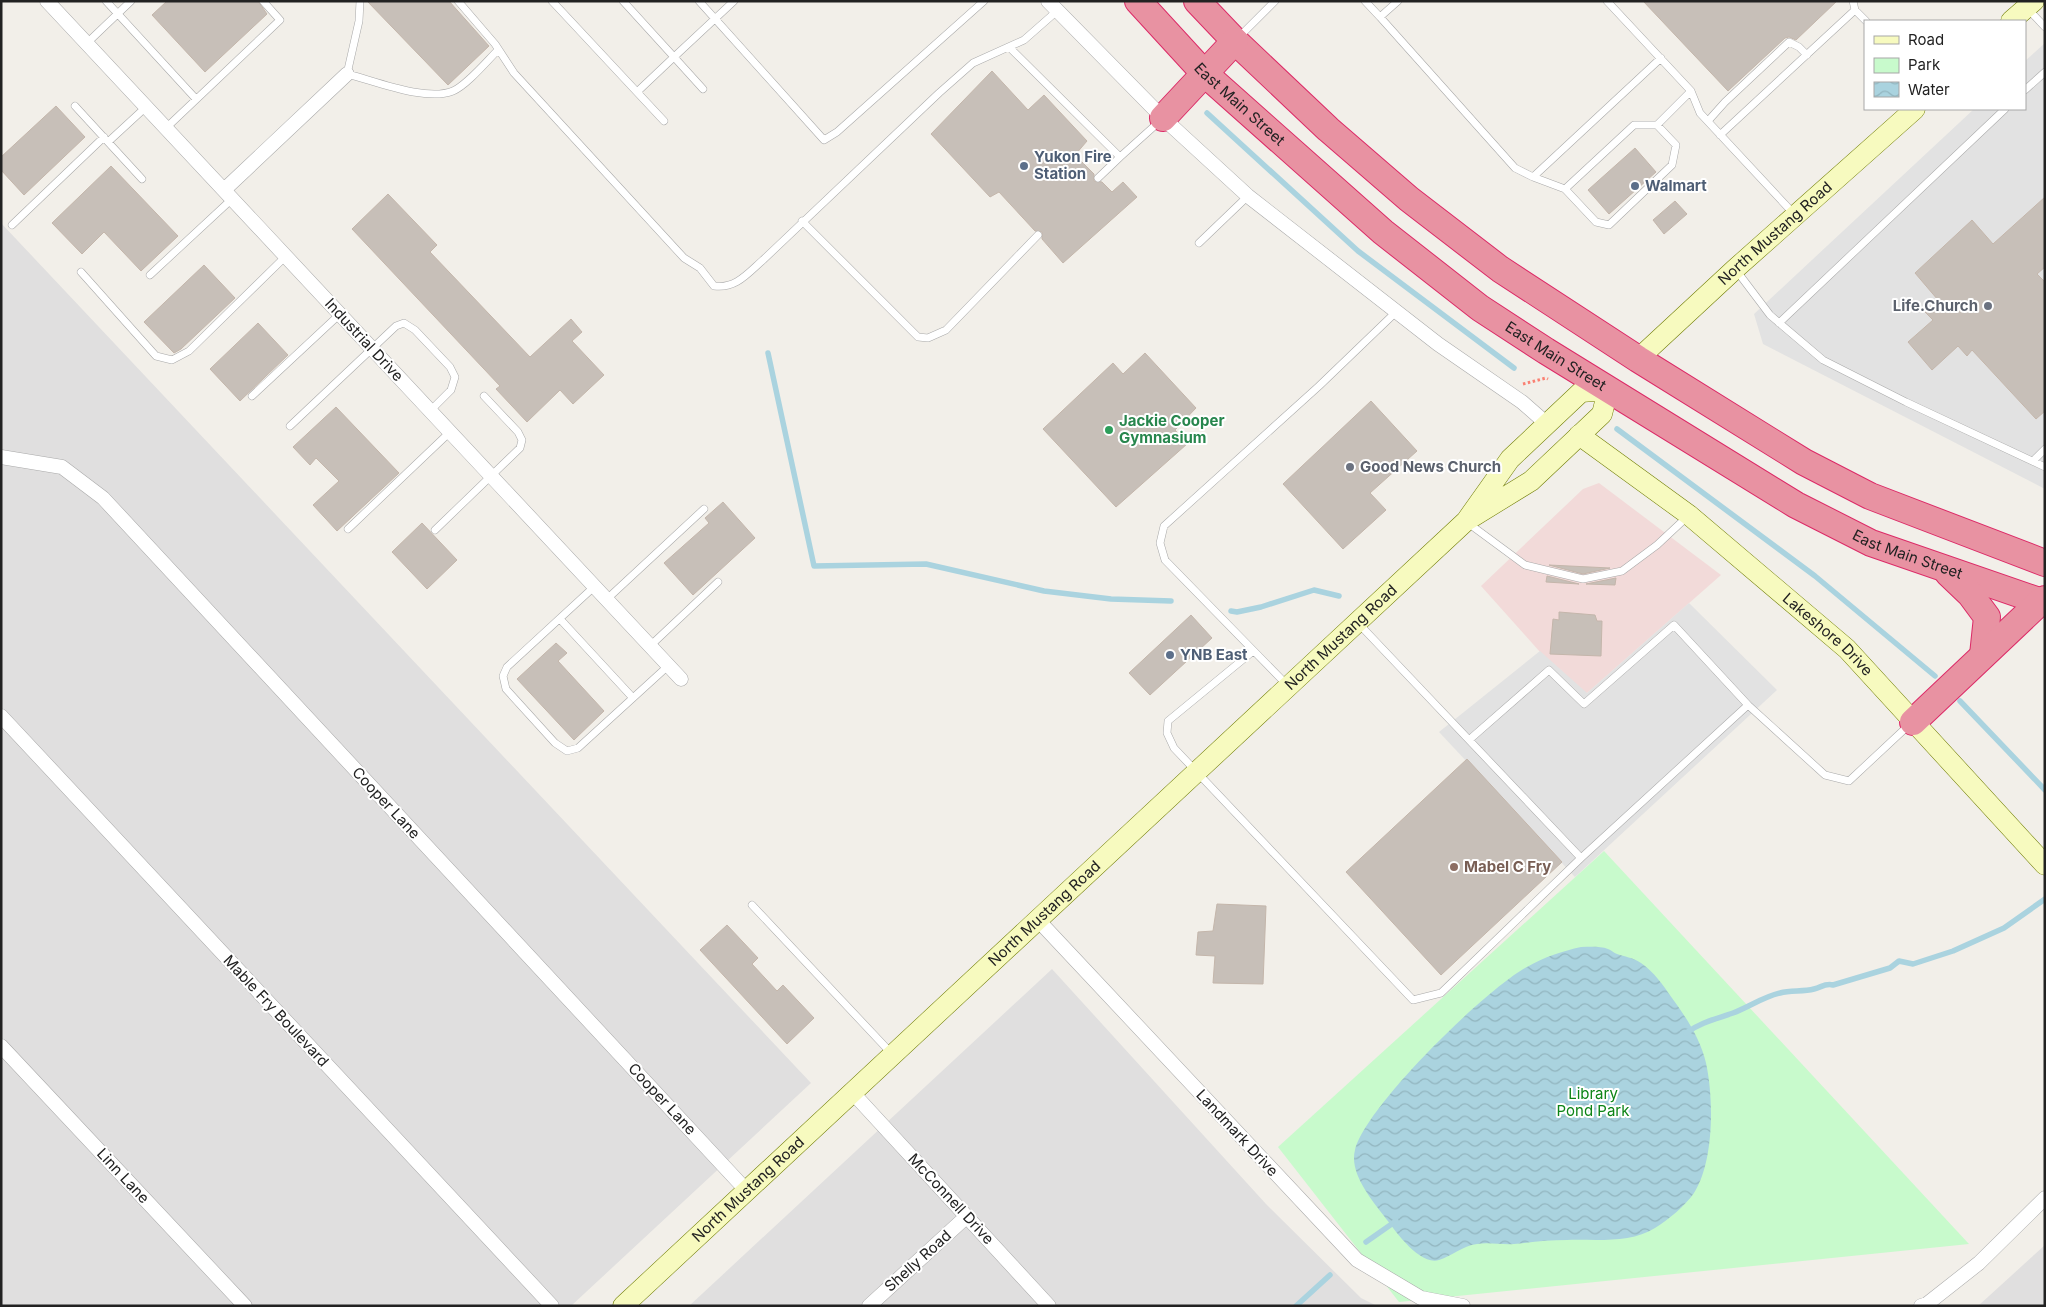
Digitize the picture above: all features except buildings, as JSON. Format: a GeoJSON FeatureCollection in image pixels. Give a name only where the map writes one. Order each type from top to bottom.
{"type":"FeatureCollection","features":[{"type":"Feature","properties":{"kind":"highway","name":"East Main Street"},"geometry":{"type":"LineString","coordinates":[[1138,1],[1204,73],[1383,232],[1480,308],[1608,390],[1796,504],[1871,543],[2043,607]]}},
{"type":"Feature","properties":{"kind":"highway"},"geometry":{"type":"LineString","coordinates":[[1197,1],[1235,41],[1328,129],[1409,199],[1500,270],[1638,360],[1804,462],[1870,496],[2045,563]]}},
{"type":"Feature","properties":{"kind":"highway"},"geometry":{"type":"LineString","coordinates":[[1163,118],[1235,41]]}},
{"type":"Feature","properties":{"kind":"highway"},"geometry":{"type":"LineString","coordinates":[[1608,390],[1638,360]]}},
{"type":"Feature","properties":{"kind":"highway"},"geometry":{"type":"LineString","coordinates":[[1942,568],[1970,594],[1987,617],[1984,655]]}},
{"type":"Feature","properties":{"kind":"highway"},"geometry":{"type":"LineString","coordinates":[[1913,722],[1984,655],[2043,607]]}},
{"type":"Feature","properties":{"kind":"main road"},"geometry":{"type":"LineString","coordinates":[[2012,20],[2030,4]]}},
{"type":"Feature","properties":{"kind":"main road","name":"North Mustang Road"},"geometry":{"type":"LineString","coordinates":[[1638,360],[1735,269],[1913,110]]}},
{"type":"Feature","properties":{"kind":"main road","name":"North Mustang Road"},"geometry":{"type":"LineString","coordinates":[[623,1306],[1466,521],[1531,481],[1602,414],[1608,390],[1581,392],[1510,459],[1466,521]]}},
{"type":"Feature","properties":{"kind":"main road","name":"Lakeshore Drive"},"geometry":{"type":"LineString","coordinates":[[1579,436],[1689,515],[1847,649],[2045,865]]}},
{"type":"Feature","properties":{"kind":"street","name":"Industrial Drive"},"geometry":{"type":"LineString","coordinates":[[47,1],[681,679]]}},
{"type":"Feature","properties":{"kind":"street"},"geometry":{"type":"LineString","coordinates":[[1052,6],[1163,118],[1248,196],[1396,312],[1522,402],[1547,424]]}},
{"type":"Feature","properties":{"kind":"street"},"geometry":{"type":"LineString","coordinates":[[228,194],[348,74]]}},
{"type":"Feature","properties":{"kind":"street","name":"Cooper Lane"},"geometry":{"type":"LineString","coordinates":[[1,457],[62,466],[103,498],[746,1190]]}},
{"type":"Feature","properties":{"kind":"street","name":"Mable Fry Boulevard"},"geometry":{"type":"LineString","coordinates":[[1,716],[552,1306]]}},
{"type":"Feature","properties":{"kind":"street","name":"Landmark Drive"},"geometry":{"type":"LineString","coordinates":[[1037,920],[1357,1260],[1421,1298],[1463,1306]]}},
{"type":"Feature","properties":{"kind":"street","name":"Linn Lane"},"geometry":{"type":"LineString","coordinates":[[1,1046],[245,1306]]}},
{"type":"Feature","properties":{"kind":"street","name":"McConnell Drive"},"geometry":{"type":"LineString","coordinates":[[852,1092],[1049,1306]]}},
{"type":"Feature","properties":{"kind":"street"},"geometry":{"type":"LineString","coordinates":[[1921,1306],[1938,1301],[2045,1198]]}},
{"type":"Feature","properties":{"kind":"street","name":"Shelly Road"},"geometry":{"type":"LineString","coordinates":[[869,1306],[966,1217]]}},
{"type":"Feature","properties":{"kind":"lane"},"geometry":{"type":"LineString","coordinates":[[106,1],[196,99]]}},
{"type":"Feature","properties":{"kind":"lane"},"geometry":{"type":"LineString","coordinates":[[86,44],[131,1]]}},
{"type":"Feature","properties":{"kind":"lane"},"geometry":{"type":"LineString","coordinates":[[166,128],[280,20],[263,1]]}},
{"type":"Feature","properties":{"kind":"lane"},"geometry":{"type":"LineString","coordinates":[[360,1],[359,21],[348,74],[408,90],[438,95],[454,91],[498,50]]}},
{"type":"Feature","properties":{"kind":"lane"},"geometry":{"type":"LineString","coordinates":[[458,1],[498,50],[514,74],[684,258],[700,268],[714,286],[726,288],[738,282],[973,63],[1010,48],[1024,40],[1052,6]]}},
{"type":"Feature","properties":{"kind":"lane"},"geometry":{"type":"LineString","coordinates":[[552,1],[664,121]]}},
{"type":"Feature","properties":{"kind":"lane"},"geometry":{"type":"LineString","coordinates":[[623,1],[703,89]]}},
{"type":"Feature","properties":{"kind":"lane"},"geometry":{"type":"LineString","coordinates":[[699,1],[824,140],[837,132],[984,1]]}},
{"type":"Feature","properties":{"kind":"lane"},"geometry":{"type":"LineString","coordinates":[[637,92],[734,1]]}},
{"type":"Feature","properties":{"kind":"lane"},"geometry":{"type":"LineString","coordinates":[[1235,41],[1276,1]]}},
{"type":"Feature","properties":{"kind":"lane"},"geometry":{"type":"LineString","coordinates":[[1365,1],[1515,168],[1565,189],[1596,222],[1610,225],[1672,165],[1676,146],[1657,125]]}},
{"type":"Feature","properties":{"kind":"lane"},"geometry":{"type":"LineString","coordinates":[[1380,17],[1398,1]]}},
{"type":"Feature","properties":{"kind":"lane"},"geometry":{"type":"LineString","coordinates":[[1607,1],[1691,91],[1700,113],[1796,216]]}},
{"type":"Feature","properties":{"kind":"lane"},"geometry":{"type":"LineString","coordinates":[[1853,1],[1855,10],[1865,20]]}},
{"type":"Feature","properties":{"kind":"lane"},"geometry":{"type":"LineString","coordinates":[[2030,4],[2045,28]]}},
{"type":"Feature","properties":{"kind":"lane"},"geometry":{"type":"LineString","coordinates":[[1720,135],[1855,10]]}},
{"type":"Feature","properties":{"kind":"lane"},"geometry":{"type":"LineString","coordinates":[[1708,121],[1725,102],[1789,42],[1799,47],[1807,55]]}},
{"type":"Feature","properties":{"kind":"lane"},"geometry":{"type":"LineString","coordinates":[[1010,48],[1120,157]]}},
{"type":"Feature","properties":{"kind":"lane"},"geometry":{"type":"LineString","coordinates":[[1533,177],[1660,58]]}},
{"type":"Feature","properties":{"kind":"lane"},"geometry":{"type":"LineString","coordinates":[[2026,89],[2045,72]]}},
{"type":"Feature","properties":{"kind":"lane"},"geometry":{"type":"LineString","coordinates":[[1565,189],[1634,125],[1657,125],[1691,91]]}},
{"type":"Feature","properties":{"kind":"lane"},"geometry":{"type":"LineString","coordinates":[[76,106],[142,179]]}},
{"type":"Feature","properties":{"kind":"lane"},"geometry":{"type":"LineString","coordinates":[[12,225],[106,139],[146,107]]}},
{"type":"Feature","properties":{"kind":"lane"},"geometry":{"type":"LineString","coordinates":[[1779,323],[2005,110]]}},
{"type":"Feature","properties":{"kind":"lane"},"geometry":{"type":"LineString","coordinates":[[1098,178],[1163,118]]}},
{"type":"Feature","properties":{"kind":"lane"},"geometry":{"type":"LineString","coordinates":[[150,275],[228,194]]}},
{"type":"Feature","properties":{"kind":"lane"},"geometry":{"type":"LineString","coordinates":[[1199,243],[1248,196]]}},
{"type":"Feature","properties":{"kind":"lane"},"geometry":{"type":"LineString","coordinates":[[802,221],[918,337],[928,338],[946,330],[1038,234]]}},
{"type":"Feature","properties":{"kind":"lane"},"geometry":{"type":"LineString","coordinates":[[81,272],[156,356],[172,360],[188,350],[286,256]]}},
{"type":"Feature","properties":{"kind":"lane"},"geometry":{"type":"LineString","coordinates":[[1735,269],[1770,315],[1823,360],[1906,402],[2045,467]]}},
{"type":"Feature","properties":{"kind":"lane"},"geometry":{"type":"LineString","coordinates":[[1288,686],[1252,652],[1165,560],[1160,543],[1164,526],[1319,386],[1396,312]]}},
{"type":"Feature","properties":{"kind":"lane"},"geometry":{"type":"LineString","coordinates":[[252,396],[340,314]]}},
{"type":"Feature","properties":{"kind":"lane"},"geometry":{"type":"LineString","coordinates":[[290,426],[396,326],[404,323],[415,330],[433,349],[450,368],[454,377],[451,390],[431,410]]}},
{"type":"Feature","properties":{"kind":"lane"},"geometry":{"type":"LineString","coordinates":[[435,530],[520,448],[522,440],[518,432],[484,396]]}},
{"type":"Feature","properties":{"kind":"lane"},"geometry":{"type":"LineString","coordinates":[[348,529],[451,431]]}},
{"type":"Feature","properties":{"kind":"lane"},"geometry":{"type":"LineString","coordinates":[[2033,461],[2045,450]]}},
{"type":"Feature","properties":{"kind":"lane"},"geometry":{"type":"LineString","coordinates":[[607,599],[704,509]]}},
{"type":"Feature","properties":{"kind":"lane"},"geometry":{"type":"LineString","coordinates":[[1466,521],[1525,564],[1583,580],[1622,571],[1657,545],[1689,515]]}},
{"type":"Feature","properties":{"kind":"lane"},"geometry":{"type":"LineString","coordinates":[[650,646],[718,582]]}},
{"type":"Feature","properties":{"kind":"lane"},"geometry":{"type":"LineString","coordinates":[[595,586],[507,667],[503,676],[506,689],[555,743],[567,751],[578,748],[668,666]]}},
{"type":"Feature","properties":{"kind":"lane"},"geometry":{"type":"LineString","coordinates":[[560,619],[633,698]]}},
{"type":"Feature","properties":{"kind":"lane"},"geometry":{"type":"LineString","coordinates":[[1357,622],[1581,858]]}},
{"type":"Feature","properties":{"kind":"lane"},"geometry":{"type":"LineString","coordinates":[[1469,740],[1549,670],[1584,704],[1674,625],[1748,705],[1825,776],[1849,781],[1913,722]]}},
{"type":"Feature","properties":{"kind":"lane"},"geometry":{"type":"LineString","coordinates":[[1252,652],[1168,721],[1167,733],[1174,748],[1198,770],[1413,1000],[1441,993],[1581,858],[1748,705]]}},
{"type":"Feature","properties":{"kind":"lane"},"geometry":{"type":"LineString","coordinates":[[752,904],[893,1054]]}},
{"type":"Feature","properties":{"kind":"path"},"geometry":{"type":"LineString","coordinates":[[1536,380],[1546,378],[1574,399]]}},
{"type":"Feature","properties":{"kind":"shaded area"},"geometry":{"type":"Polygon","coordinates":[[[2045,43],[2045,489],[1763,344],[1754,314],[1973,110],[2026,110],[2026,60],[2045,43]]]}},
{"type":"Feature","properties":{"kind":"shaded area"},"geometry":{"type":"Polygon","coordinates":[[[1,223],[811,1083],[571,1306],[1,1306],[1,223]]]}},
{"type":"Feature","properties":{"kind":"shaded area"},"geometry":{"type":"Polygon","coordinates":[[[1599,483],[1721,575],[1587,693],[1578,690],[1540,652],[1481,586],[1583,489],[1599,483]]]}},
{"type":"Feature","properties":{"kind":"shaded area"},"geometry":{"type":"Polygon","coordinates":[[[1689,603],[1777,690],[1575,877],[1439,732],[1540,651],[1587,693],[1689,603]]]}},
{"type":"Feature","properties":{"kind":"shaded area"},"geometry":{"type":"Polygon","coordinates":[[[1052,969],[1266,1204],[1361,1298],[1377,1306],[689,1306],[1052,969]]]}},
{"type":"Feature","properties":{"kind":"shaded area"},"geometry":{"type":"Polygon","coordinates":[[[2045,1245],[2045,1306],[1978,1306],[2045,1245]]]}},
{"type":"Feature","properties":{"kind":"green space","name":"Library Pond Park"},"geometry":{"type":"Polygon","coordinates":[[[1604,851],[1969,1244],[1399,1302],[1278,1147],[1604,851]]]}},
{"type":"Feature","properties":{"kind":"water"},"geometry":{"type":"Polygon","coordinates":[[[1581,947],[1609,949],[1641,963],[1665,988],[1697,1037],[1704,1054],[1709,1078],[1711,1112],[1709,1148],[1701,1180],[1694,1193],[1681,1208],[1655,1228],[1635,1236],[1612,1240],[1554,1240],[1509,1244],[1482,1243],[1472,1245],[1439,1260],[1423,1257],[1415,1252],[1394,1229],[1358,1177],[1354,1159],[1355,1150],[1364,1131],[1380,1106],[1403,1079],[1430,1050],[1485,998],[1533,963],[1567,950],[1581,947]]]}},
{"type":"Feature","properties":{"kind":"waterway"},"geometry":{"type":"LineString","coordinates":[[1207,113],[1358,251],[1514,368]]}},
{"type":"Feature","properties":{"kind":"waterway"},"geometry":{"type":"LineString","coordinates":[[768,353],[814,566],[926,564],[1044,591],[1111,599],[1171,601]]}},
{"type":"Feature","properties":{"kind":"waterway"},"geometry":{"type":"LineString","coordinates":[[1617,429],[1815,576],[1935,676]]}},
{"type":"Feature","properties":{"kind":"waterway"},"geometry":{"type":"LineString","coordinates":[[1231,611],[1237,612],[1261,607],[1314,590],[1339,596]]}},
{"type":"Feature","properties":{"kind":"waterway"},"geometry":{"type":"LineString","coordinates":[[1960,701],[2045,790]]}},
{"type":"Feature","properties":{"kind":"waterway"},"geometry":{"type":"LineString","coordinates":[[1686,1033],[1703,1023],[1733,1013],[1774,995],[1833,985],[1890,968],[1899,961],[1913,964],[1953,951],[2004,928],[2045,899]]}},
{"type":"Feature","properties":{"kind":"waterway"},"geometry":{"type":"LineString","coordinates":[[1366,1242],[1396,1221]]}},
{"type":"Feature","properties":{"kind":"waterway"},"geometry":{"type":"LineString","coordinates":[[1296,1306],[1330,1275]]}},
{"type":"Feature","properties":{"kind":"place","name":"Yukon Fire Station"},"geometry":{"type":"Point","coordinates":[1024,166]}},
{"type":"Feature","properties":{"kind":"place","name":"Walmart"},"geometry":{"type":"Point","coordinates":[1635,186]}},
{"type":"Feature","properties":{"kind":"place","name":"Life.Church"},"geometry":{"type":"Point","coordinates":[1988,306]}},
{"type":"Feature","properties":{"kind":"place","name":"Jackie Cooper Gymnasium"},"geometry":{"type":"Point","coordinates":[1109,430]}},
{"type":"Feature","properties":{"kind":"place","name":"Good News Church"},"geometry":{"type":"Point","coordinates":[1350,467]}},
{"type":"Feature","properties":{"kind":"place","name":"YNB East"},"geometry":{"type":"Point","coordinates":[1170,655]}},
{"type":"Feature","properties":{"kind":"place","name":"Mabel C Fry"},"geometry":{"type":"Point","coordinates":[1454,867]}}]}
